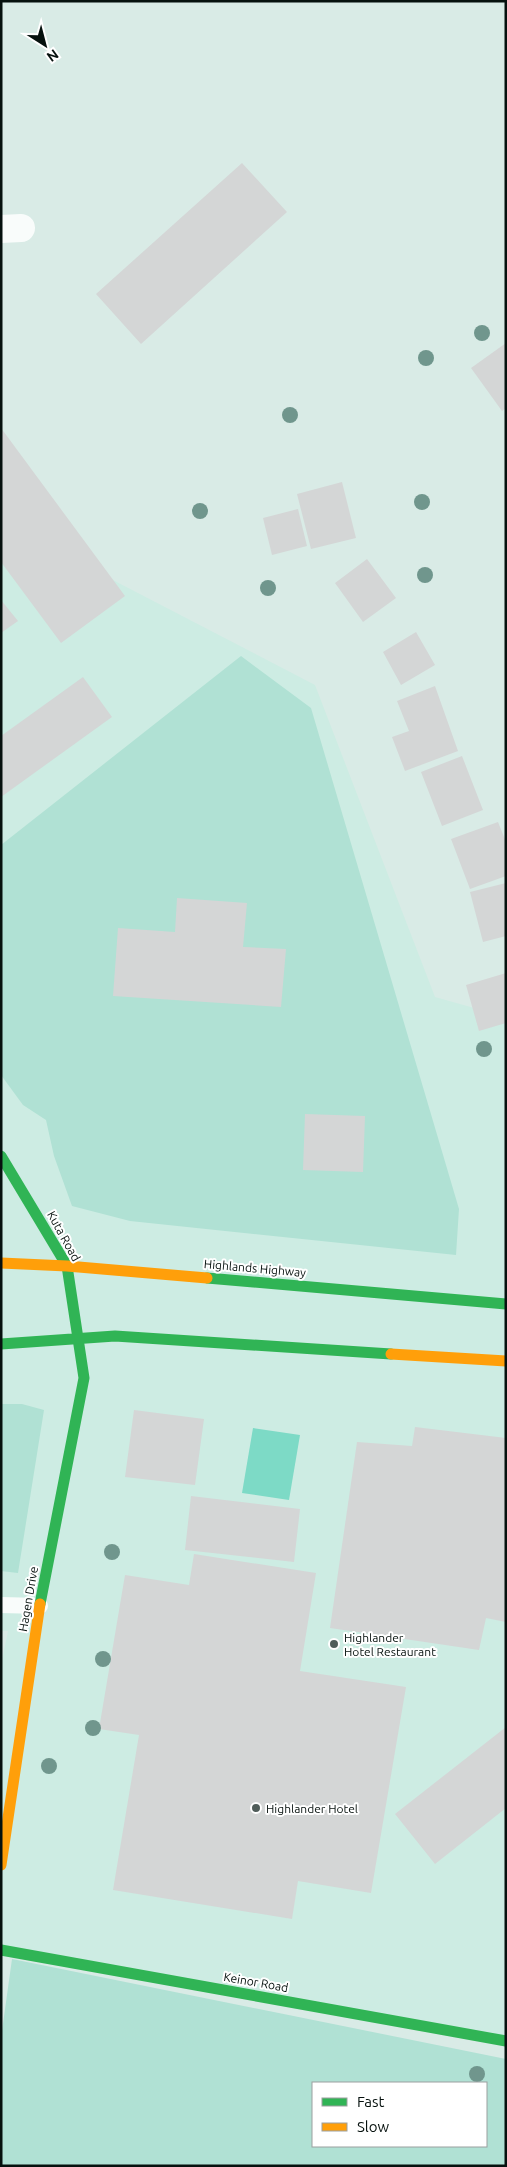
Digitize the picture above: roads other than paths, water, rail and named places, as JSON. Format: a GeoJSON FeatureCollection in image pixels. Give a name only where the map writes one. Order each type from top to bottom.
{"type":"FeatureCollection","features":[{"type":"Feature","properties":{"kind":"street","name":"Kuta Road"},"geometry":{"type":"LineString","coordinates":[[1,1156],[66,1266],[78,1338]]}},
{"type":"Feature","properties":{"kind":"street","name":"Highlands Highway"},"geometry":{"type":"LineString","coordinates":[[1,1263],[66,1266],[506,1304]]}},
{"type":"Feature","properties":{"kind":"street"},"geometry":{"type":"LineString","coordinates":[[1,1344],[78,1338],[131,1337],[506,1361]]}},
{"type":"Feature","properties":{"kind":"street","name":"Hagen Drive"},"geometry":{"type":"LineString","coordinates":[[1,1866],[40,1606],[84,1378],[78,1338]]}},
{"type":"Feature","properties":{"kind":"street","name":"Keinor Road"},"geometry":{"type":"LineString","coordinates":[[1,1950],[506,2041]]}},
{"type":"Feature","properties":{"kind":"lane"},"geometry":{"type":"LineString","coordinates":[[1,1605],[40,1606]]}},
{"type":"Feature","properties":{"kind":"place","name":"Highlander Hotel Restaurant"},"geometry":{"type":"Point","coordinates":[334,1644]}},
{"type":"Feature","properties":{"kind":"place","name":"Highlander Hotel"},"geometry":{"type":"Point","coordinates":[256,1808]}}]}
